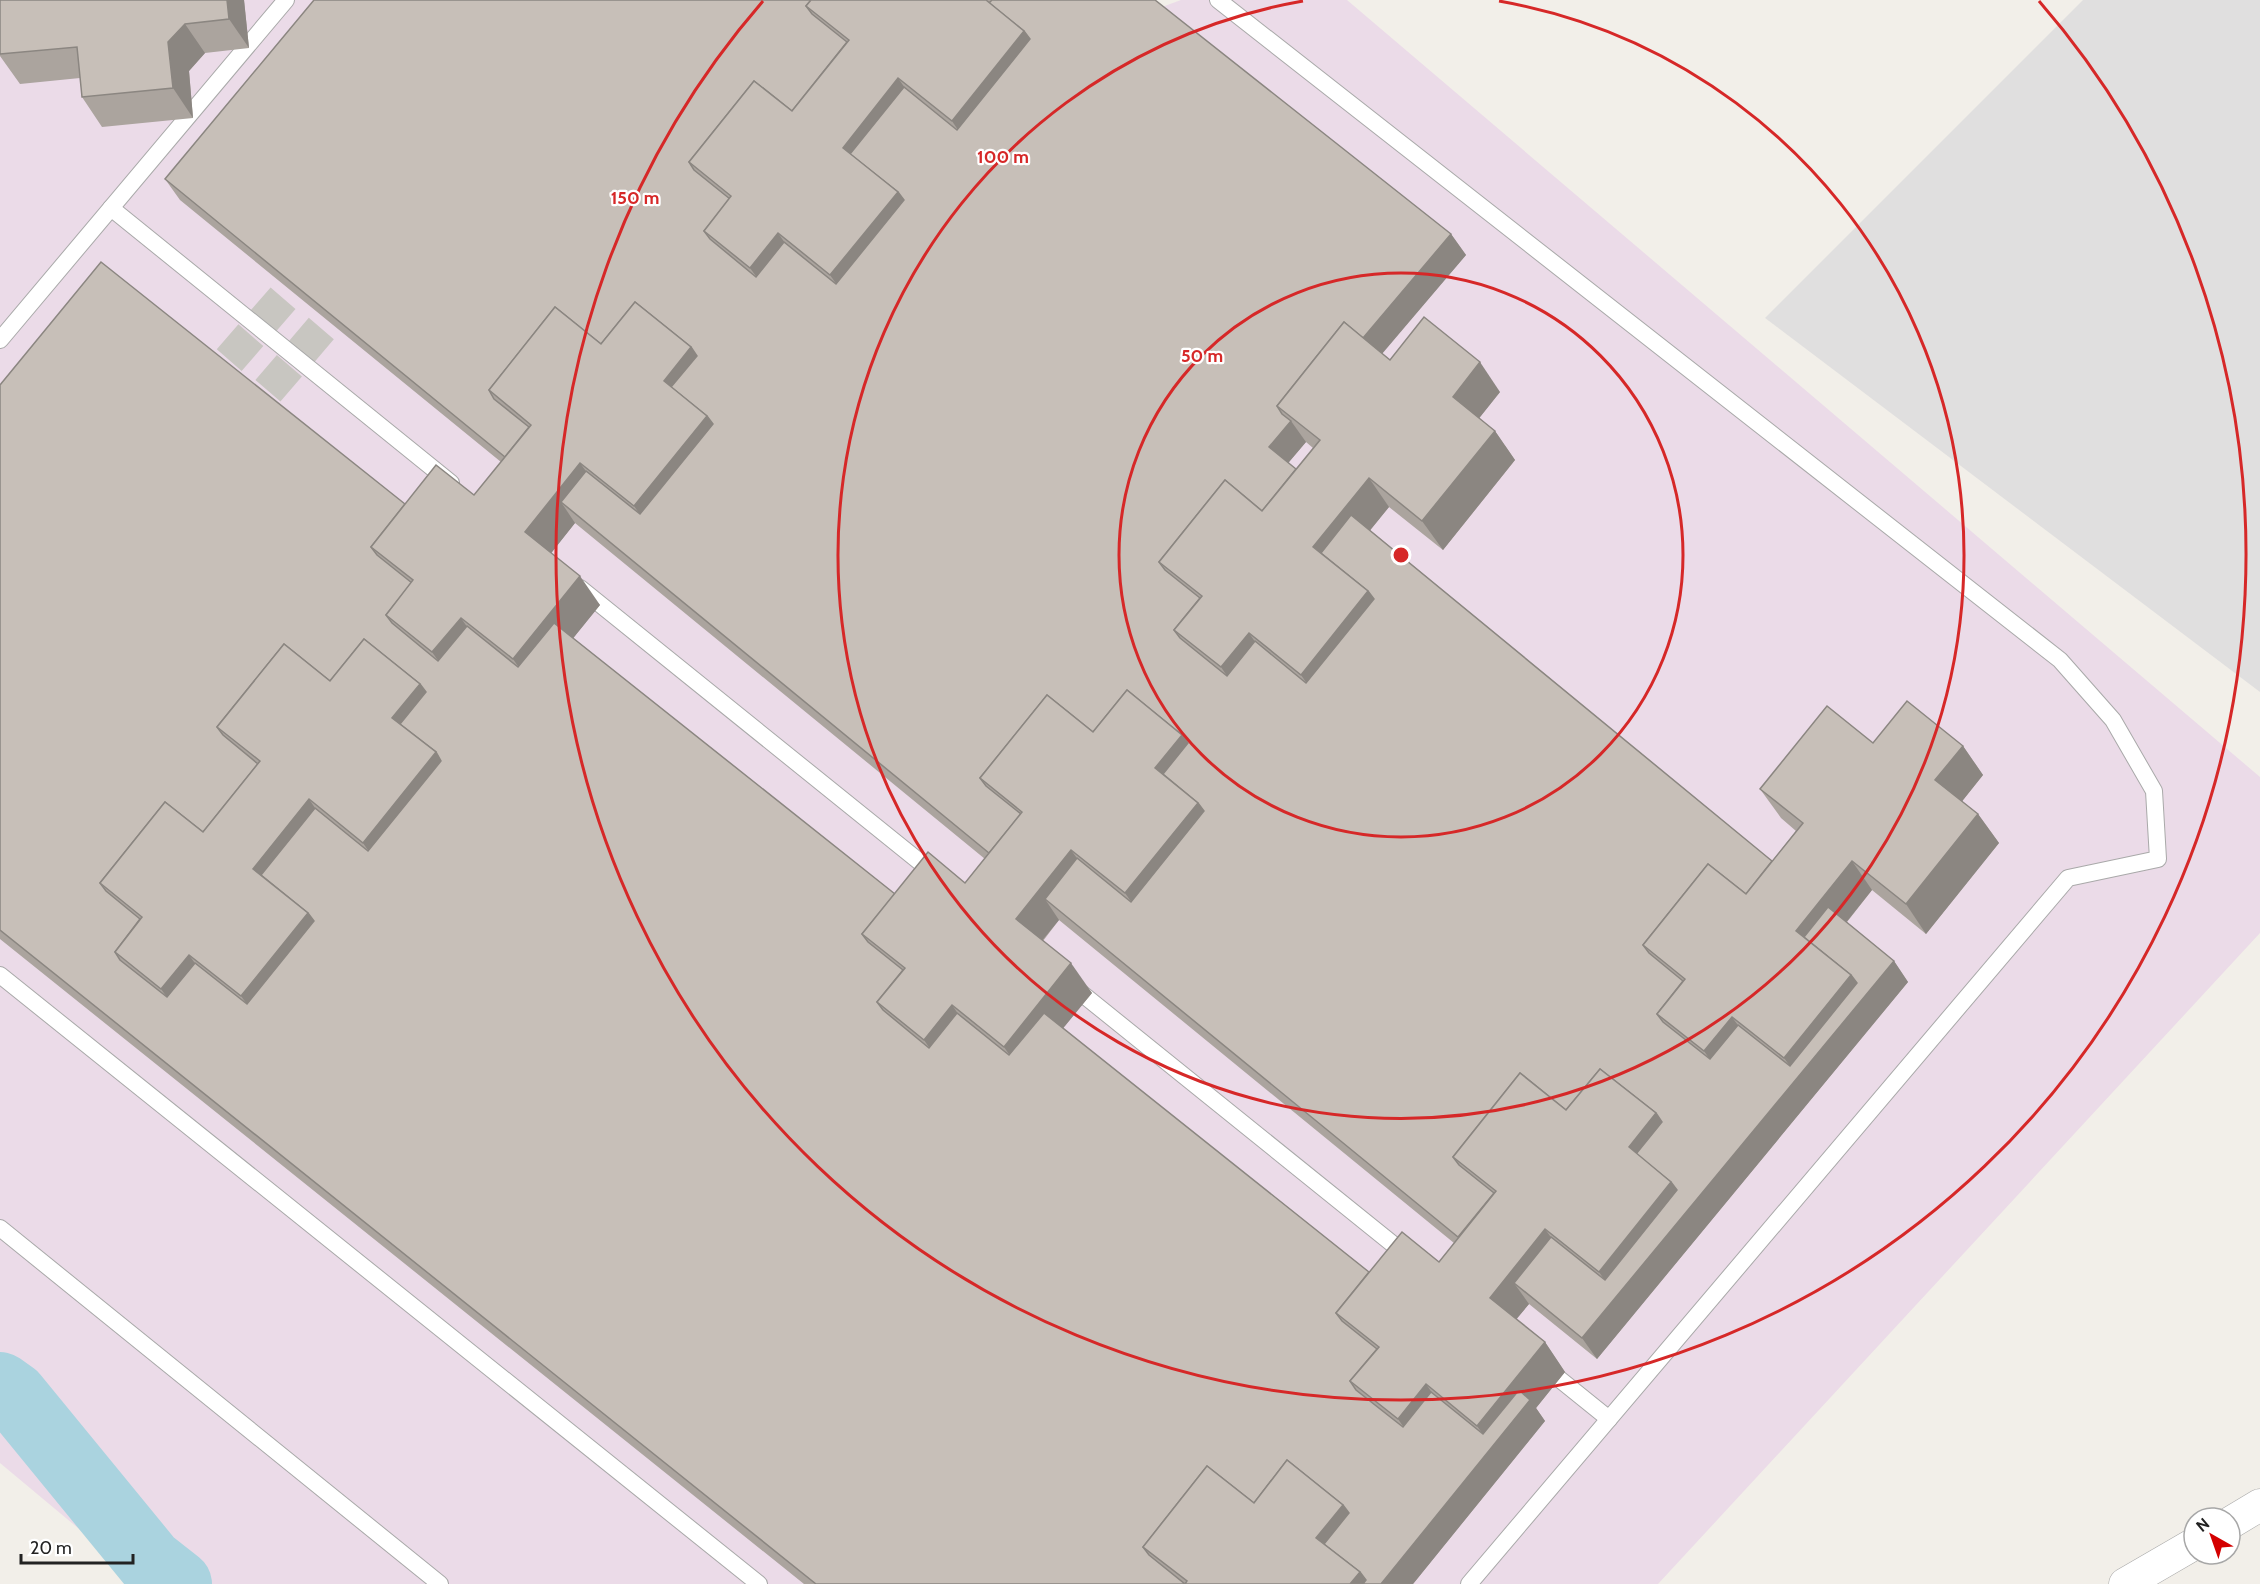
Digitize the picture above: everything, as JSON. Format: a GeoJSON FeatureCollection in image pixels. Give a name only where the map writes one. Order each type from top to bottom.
{"type":"FeatureCollection","features":[{"type":"Feature","properties":{"kind":"street"},"geometry":{"type":"LineString","coordinates":[[2242,1516],[2260,1505]]}},
{"type":"Feature","properties":{"kind":"street"},"geometry":{"type":"LineString","coordinates":[[2125,1584],[2182,1551]]}},
{"type":"Feature","properties":{"kind":"lane"},"geometry":{"type":"LineString","coordinates":[[0,340],[286,0]]}},
{"type":"Feature","properties":{"kind":"lane"},"geometry":{"type":"LineString","coordinates":[[1218,0],[2060,660],[2112,720],[2154,791],[2158,859],[2068,878],[1469,1584]]}},
{"type":"Feature","properties":{"kind":"lane"},"geometry":{"type":"LineString","coordinates":[[111,208],[464,494]]}},
{"type":"Feature","properties":{"kind":"lane"},"geometry":{"type":"LineString","coordinates":[[567,577],[948,885]]}},
{"type":"Feature","properties":{"kind":"lane"},"geometry":{"type":"LineString","coordinates":[[0,975],[759,1584]]}},
{"type":"Feature","properties":{"kind":"lane"},"geometry":{"type":"LineString","coordinates":[[1060,975],[1423,1269]]}},
{"type":"Feature","properties":{"kind":"lane"},"geometry":{"type":"LineString","coordinates":[[0,1228],[440,1584]]}},
{"type":"Feature","properties":{"kind":"lane"},"geometry":{"type":"LineString","coordinates":[[1525,1351],[1609,1419]]}},
{"type":"Feature","properties":{"kind":"shaded area"},"geometry":{"type":"Polygon","coordinates":[[[0,0],[1138,0],[1151,11],[1181,0],[1347,0],[2260,777],[2260,933],[1658,1584],[145,1584],[0,1463],[0,0]]]}},
{"type":"Feature","properties":{"kind":"shaded area"},"geometry":{"type":"Polygon","coordinates":[[[2083,0],[2260,0],[2260,692],[1765,318],[2083,0]]]}},
{"type":"Feature","properties":{"kind":"building"},"geometry":{"type":"Polygon","coordinates":[[[0,0],[227,0],[229,19],[185,24],[168,42],[173,88],[82,97],[77,47],[0,54],[0,0]]]}},
{"type":"Feature","properties":{"kind":"building"},"geometry":{"type":"Polygon","coordinates":[[[314,0],[811,0],[806,6],[812,14],[847,42],[792,111],[754,81],[689,162],[694,170],[730,199],[704,231],[710,239],[756,277],[784,242],[836,284],[904,200],[898,192],[850,154],[904,87],[957,130],[1030,39],[1024,31],[989,3],[992,0],[1155,0],[1451,234],[1363,338],[1344,322],[1277,406],[1282,414],[1291,421],[1269,447],[1296,469],[1262,511],[1225,480],[1159,562],[1165,570],[1200,598],[1174,630],[1180,638],[1227,676],[1255,641],[1306,683],[1374,599],[1368,591],[1321,553],[1351,515],[1772,861],[1746,894],[1708,864],[1643,945],[1649,953],[1683,981],[1657,1014],[1663,1022],[1710,1059],[1738,1025],[1790,1066],[1857,983],[1851,975],[1804,937],[1828,907],[1894,961],[1582,1338],[1514,1283],[1551,1237],[1605,1280],[1677,1190],[1671,1182],[1636,1154],[1662,1122],[1656,1113],[1600,1069],[1566,1110],[1520,1073],[1453,1157],[1459,1165],[1494,1193],[1458,1237],[1045,899],[1077,858],[1131,902],[1204,811],[1198,803],[1163,774],[1188,743],[1182,735],[1127,690],[1093,732],[1047,695],[980,778],[986,786],[1021,814],[989,853],[561,502],[586,471],[640,514],[713,424],[707,416],[671,387],[697,356],[691,347],[635,302],[601,344],[555,307],[489,390],[494,399],[529,427],[505,457],[165,179],[314,0]]]}},
{"type":"Feature","properties":{"kind":"building"},"geometry":{"type":"Polygon","coordinates":[[[811,0],[986,0],[1024,31],[952,121],[898,78],[843,148],[898,192],[830,275],[778,233],[750,268],[704,231],[731,196],[689,162],[754,81],[792,111],[849,40],[806,6],[811,0]]]}},
{"type":"Feature","properties":{"kind":"building"},"geometry":{"type":"Polygon","coordinates":[[[101,262],[405,504],[371,547],[377,555],[412,583],[386,615],[392,623],[438,661],[467,626],[518,667],[554,623],[895,894],[862,934],[868,942],[903,970],[877,1002],[883,1010],[929,1048],[957,1013],[1009,1055],[1044,1013],[1369,1272],[1336,1313],[1342,1321],[1377,1349],[1350,1381],[1356,1390],[1403,1427],[1431,1392],[1483,1434],[1519,1390],[1530,1400],[1381,1584],[1363,1584],[1366,1580],[1360,1572],[1324,1544],[1349,1513],[1343,1505],[1287,1460],[1254,1503],[1207,1466],[1143,1547],[1149,1555],[1185,1584],[816,1584],[0,930],[0,385],[101,262]],[[364,639],[330,681],[284,644],[217,727],[223,735],[258,764],[203,832],[165,802],[100,883],[106,891],[140,919],[115,952],[120,960],[167,997],[195,963],[247,1004],[314,921],[308,913],[261,875],[315,808],[368,851],[441,761],[436,752],[400,724],[426,692],[420,684],[364,639]]]}},
{"type":"Feature","properties":{"kind":"building"},"geometry":{"type":"Polygon","coordinates":[[[635,302],[691,347],[664,381],[707,416],[634,506],[580,463],[525,532],[580,576],[513,659],[461,618],[432,652],[386,615],[413,580],[371,547],[436,465],[474,495],[531,425],[489,390],[555,307],[601,344],[635,302]]]}},
{"type":"Feature","properties":{"kind":"building"},"geometry":{"type":"Polygon","coordinates":[[[1424,317],[1480,362],[1453,397],[1495,431],[1422,521],[1369,478],[1313,547],[1368,591],[1301,675],[1249,633],[1221,667],[1174,630],[1202,596],[1159,562],[1225,480],[1262,511],[1320,440],[1277,406],[1344,322],[1390,360],[1424,317]]]}},
{"type":"Feature","properties":{"kind":"building"},"geometry":{"type":"Polygon","coordinates":[[[364,639],[420,684],[392,718],[436,752],[363,843],[309,799],[253,869],[308,913],[241,996],[189,955],[161,989],[115,952],[142,917],[100,883],[165,802],[203,832],[260,761],[217,727],[284,644],[330,681],[364,639]]]}},
{"type":"Feature","properties":{"kind":"building"},"geometry":{"type":"Polygon","coordinates":[[[1127,690],[1182,735],[1155,768],[1198,803],[1125,893],[1071,850],[1016,919],[1071,963],[1004,1047],[952,1005],[924,1040],[877,1002],[905,968],[862,934],[928,852],[965,883],[1022,812],[980,778],[1047,695],[1093,732],[1127,690]]]}},
{"type":"Feature","properties":{"kind":"building"},"geometry":{"type":"Polygon","coordinates":[[[1907,701],[1963,746],[1935,780],[1978,814],[1906,904],[1852,861],[1796,931],[1851,975],[1784,1058],[1732,1017],[1704,1051],[1657,1014],[1685,979],[1643,945],[1708,864],[1746,894],[1803,823],[1760,789],[1827,706],[1873,743],[1907,701]]]}},
{"type":"Feature","properties":{"kind":"building"},"geometry":{"type":"Polygon","coordinates":[[[1600,1069],[1656,1113],[1629,1147],[1671,1182],[1599,1272],[1545,1229],[1490,1298],[1545,1342],[1477,1426],[1426,1384],[1398,1419],[1350,1381],[1379,1347],[1336,1313],[1402,1232],[1439,1262],[1496,1191],[1453,1157],[1520,1073],[1566,1110],[1600,1069]]]}},
{"type":"Feature","properties":{"kind":"building"},"geometry":{"type":"Polygon","coordinates":[[[1287,1460],[1343,1505],[1316,1538],[1360,1572],[1350,1584],[1185,1584],[1187,1581],[1143,1547],[1207,1466],[1254,1503],[1287,1460]]]}},
{"type":"Feature","properties":{"kind":"waterway"},"geometry":{"type":"LineString","coordinates":[[0,1386],[14,1396],[150,1562],[178,1584]]}},
{"type":"Feature","properties":{"kind":"tunnel"},"geometry":{"type":"LineString","coordinates":[[197,397],[319,257]]}},
{"type":"Feature","properties":{"kind":"tunnel"},"geometry":{"type":"LineString","coordinates":[[236,428],[357,287]]}}]}
